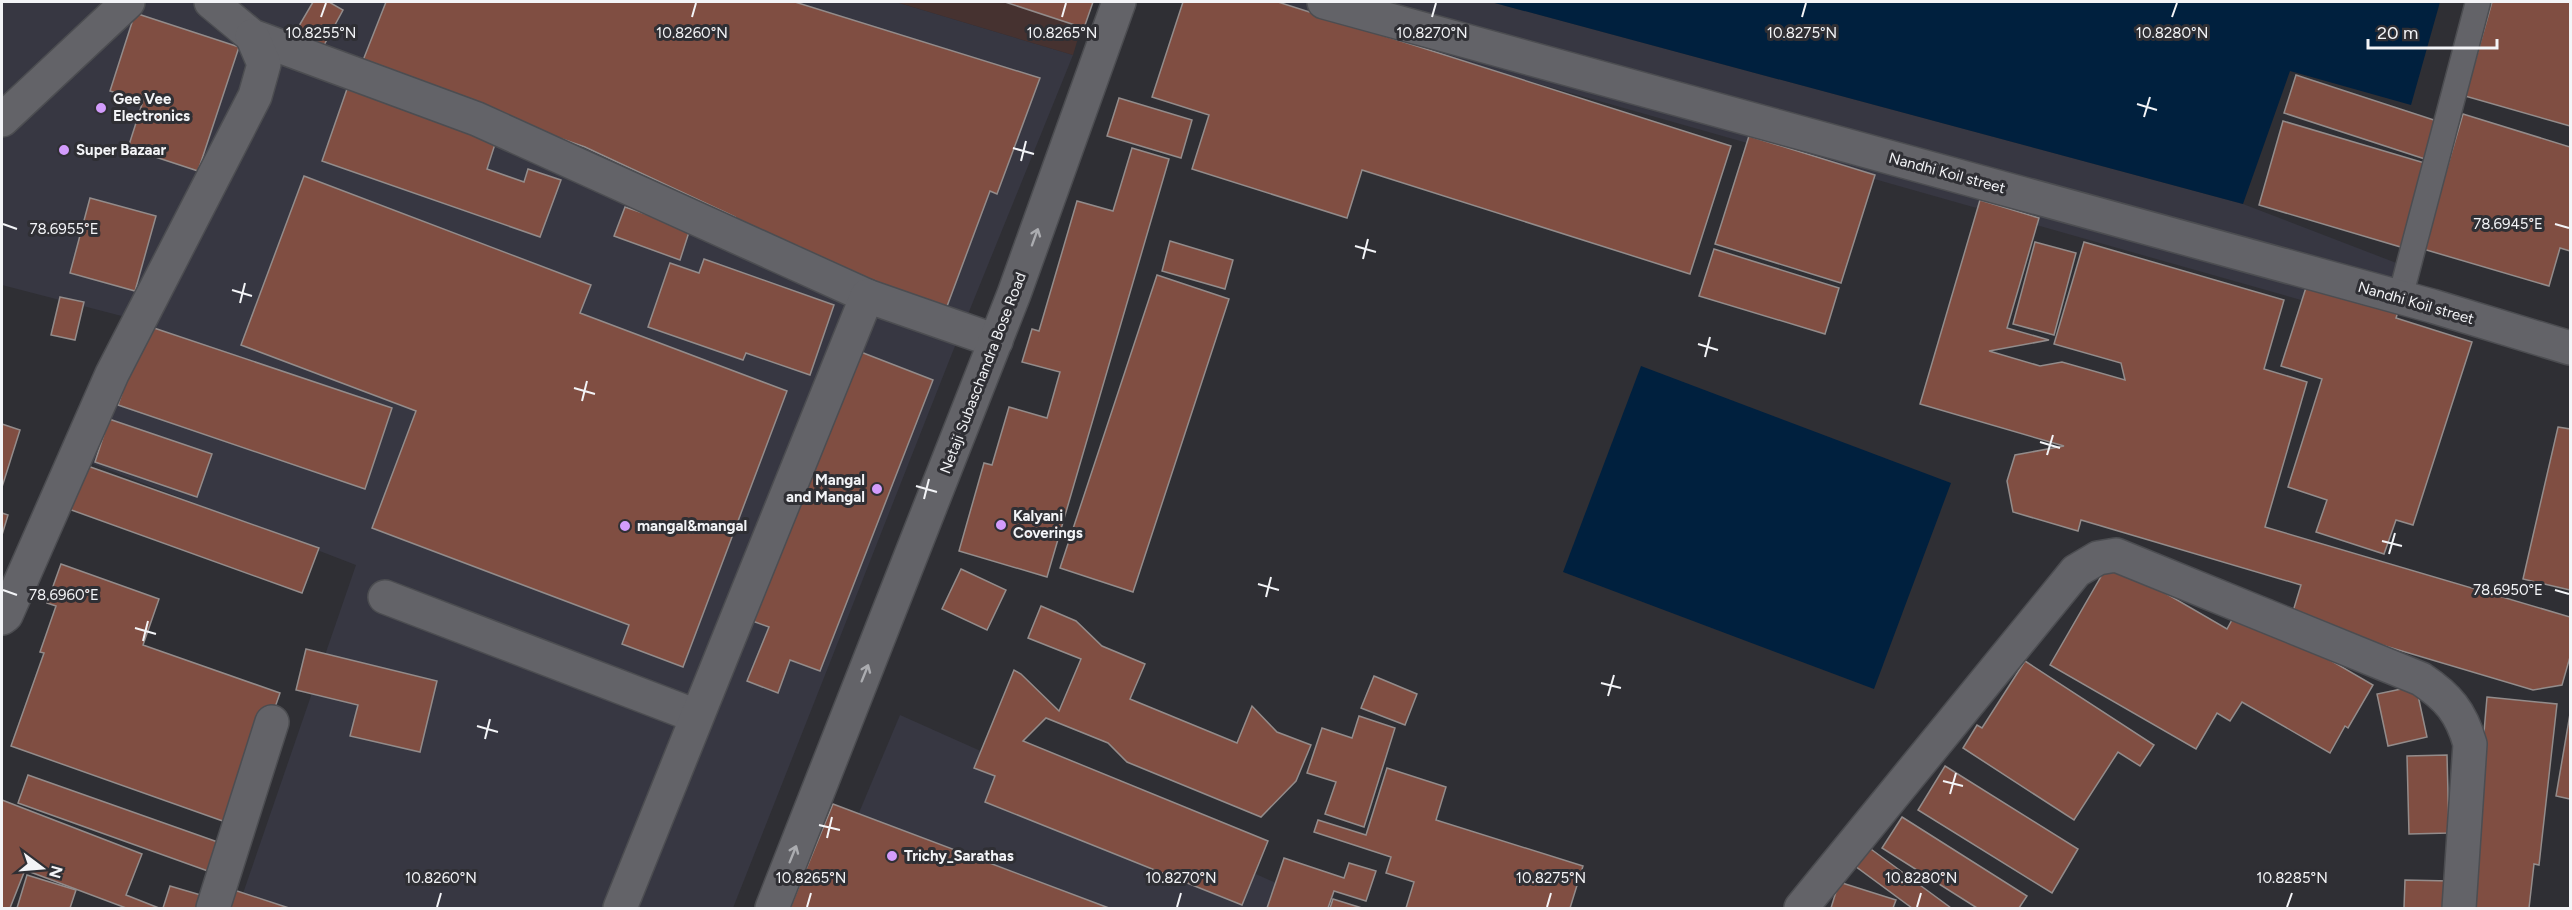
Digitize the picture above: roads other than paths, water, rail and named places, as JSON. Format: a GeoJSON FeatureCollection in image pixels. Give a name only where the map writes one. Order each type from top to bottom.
{"type":"FeatureCollection","features":[{"type":"Feature","properties":{"kind":"street"},"geometry":{"type":"LineString","coordinates":[[2,120],[128,2]]}},
{"type":"Feature","properties":{"kind":"street"},"geometry":{"type":"LineString","coordinates":[[211,2],[252,36],[477,119],[867,296],[996,341]]}},
{"type":"Feature","properties":{"kind":"street","name":"Netaji Subaschandra Bose Road"},"geometry":{"type":"LineString","coordinates":[[772,909],[996,341],[1119,2]]}},
{"type":"Feature","properties":{"kind":"street","name":"Nandhi Koil street"},"geometry":{"type":"LineString","coordinates":[[1323,2],[2400,298],[2571,348]]}},
{"type":"Feature","properties":{"kind":"street"},"geometry":{"type":"LineString","coordinates":[[2,618],[6,615],[112,374],[255,96],[264,64],[252,36]]}},
{"type":"Feature","properties":{"kind":"street"},"geometry":{"type":"LineString","coordinates":[[620,909],[867,296]]}},
{"type":"Feature","properties":{"kind":"street"},"geometry":{"type":"LineString","coordinates":[[1801,909],[2076,571],[2098,558],[2116,555],[2421,679],[2443,694],[2466,727],[2470,744],[2459,909]]}},
{"type":"Feature","properties":{"kind":"street"},"geometry":{"type":"LineString","coordinates":[[385,597],[696,716]]}},
{"type":"Feature","properties":{"kind":"street"},"geometry":{"type":"LineString","coordinates":[[213,909],[272,722]]}},
{"type":"Feature","properties":{"kind":"lane"},"geometry":{"type":"LineString","coordinates":[[2400,298],[2478,2]]}},
{"type":"Feature","properties":{"kind":"water"},"geometry":{"type":"Polygon","coordinates":[[[1491,2],[2440,2],[2411,105],[2290,71],[2243,204],[1491,2]]]}},
{"type":"Feature","properties":{"kind":"water"},"geometry":{"type":"Polygon","coordinates":[[[1641,366],[1951,483],[1874,689],[1563,572],[1641,366]]]}},
{"type":"Feature","properties":{"kind":"place","name":"Gee Vee Electronics"},"geometry":{"type":"Point","coordinates":[101,108]}},
{"type":"Feature","properties":{"kind":"place","name":"Super Bazaar"},"geometry":{"type":"Point","coordinates":[64,150]}},
{"type":"Feature","properties":{"kind":"place","name":"Mangal and Mangal"},"geometry":{"type":"Point","coordinates":[877,489]}},
{"type":"Feature","properties":{"kind":"place","name":"Kalyani Coverings"},"geometry":{"type":"Point","coordinates":[1001,525]}},
{"type":"Feature","properties":{"kind":"place","name":"mangal&mangal"},"geometry":{"type":"Point","coordinates":[625,526]}},
{"type":"Feature","properties":{"kind":"place","name":"Trichy_Sarathas"},"geometry":{"type":"Point","coordinates":[892,856]}}]}
